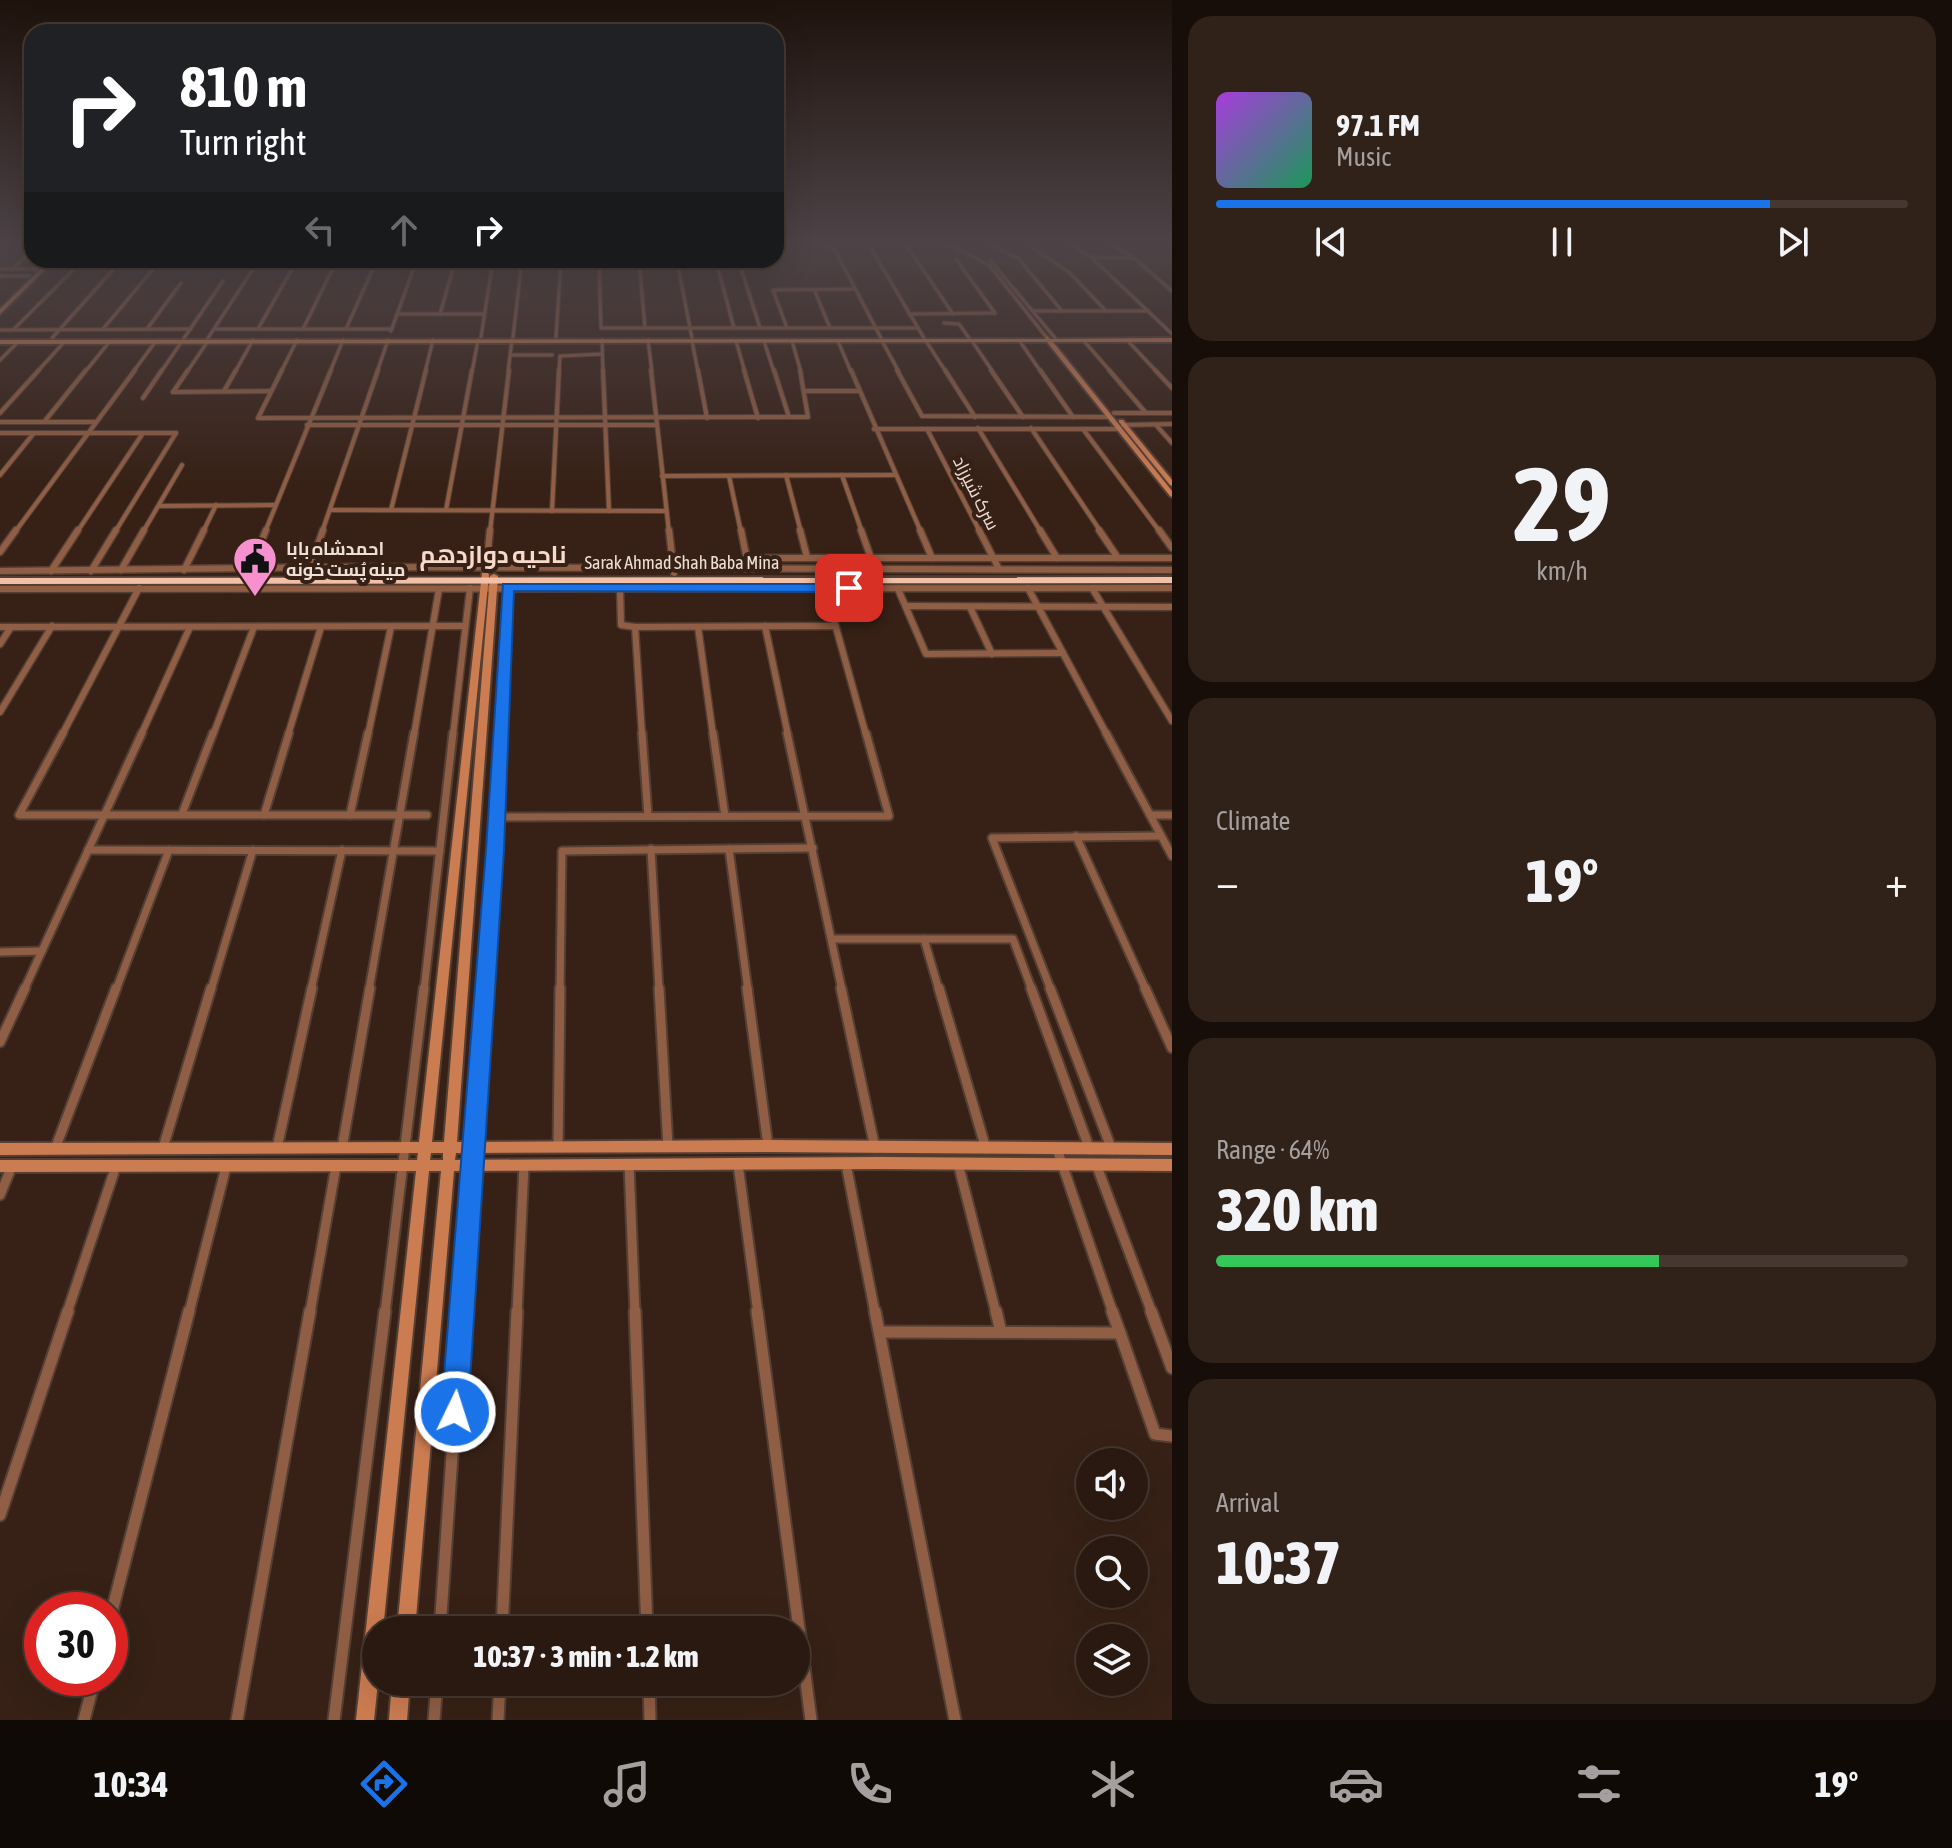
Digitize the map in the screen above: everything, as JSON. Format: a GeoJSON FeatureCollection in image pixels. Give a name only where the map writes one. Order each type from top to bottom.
{"type":"FeatureCollection","features":[{"type":"Feature","properties":{"kind":"highway"},"geometry":{"type":"LineString","coordinates":[[486,580],[674,572],[1172,575]]}},
{"type":"Feature","properties":{"kind":"highway","name":"Sarak Ahmad Shah Baba Mina"},"geometry":{"type":"LineString","coordinates":[[0,576],[486,580],[1172,575]]}},
{"type":"Feature","properties":{"kind":"street"},"geometry":{"type":"LineString","coordinates":[[14,329],[19,324]]}},
{"type":"Feature","properties":{"kind":"street"},"geometry":{"type":"LineString","coordinates":[[52,338],[65,324]]}},
{"type":"Feature","properties":{"kind":"street"},"geometry":{"type":"LineString","coordinates":[[103,329],[107,324]]}},
{"type":"Feature","properties":{"kind":"street"},"geometry":{"type":"LineString","coordinates":[[147,329],[150,324]]}},
{"type":"Feature","properties":{"kind":"street"},"geometry":{"type":"LineString","coordinates":[[143,398],[194,324]]}},
{"type":"Feature","properties":{"kind":"street"},"geometry":{"type":"LineString","coordinates":[[217,324],[173,392],[271,391]]}},
{"type":"Feature","properties":{"kind":"street"},"geometry":{"type":"LineString","coordinates":[[258,329],[261,324]]}},
{"type":"Feature","properties":{"kind":"street"},"geometry":{"type":"LineString","coordinates":[[303,329],[305,324]]}},
{"type":"Feature","properties":{"kind":"street"},"geometry":{"type":"LineString","coordinates":[[346,329],[348,324]]}},
{"type":"Feature","properties":{"kind":"street"},"geometry":{"type":"LineString","coordinates":[[310,568],[394,324]]}},
{"type":"Feature","properties":{"kind":"street"},"geometry":{"type":"LineString","coordinates":[[446,510],[482,324]]}},
{"type":"Feature","properties":{"kind":"street"},"geometry":{"type":"LineString","coordinates":[[407,1616],[450,1148],[491,511],[515,324]]}},
{"type":"Feature","properties":{"kind":"street"},"geometry":{"type":"LineString","coordinates":[[556,337],[557,324]]}},
{"type":"Feature","properties":{"kind":"street"},"geometry":{"type":"LineString","coordinates":[[601,324],[601,328],[918,328]]}},
{"type":"Feature","properties":{"kind":"street"},"geometry":{"type":"LineString","coordinates":[[689,324],[707,418]]}},
{"type":"Feature","properties":{"kind":"street"},"geometry":{"type":"LineString","coordinates":[[828,324],[830,328]]}},
{"type":"Feature","properties":{"kind":"street"},"geometry":{"type":"LineString","coordinates":[[874,324],[918,414],[929,417],[1073,417],[1172,413]]}},
{"type":"Feature","properties":{"kind":"street"},"geometry":{"type":"LineString","coordinates":[[916,324],[975,417]]}},
{"type":"Feature","properties":{"kind":"street"},"geometry":{"type":"LineString","coordinates":[[959,324],[1023,417]]}},
{"type":"Feature","properties":{"kind":"street"},"geometry":{"type":"LineString","coordinates":[[1039,324],[1172,495]]}},
{"type":"Feature","properties":{"kind":"street"},"geometry":{"type":"LineString","coordinates":[[1042,324],[1052,340]]}},
{"type":"Feature","properties":{"kind":"street"},"geometry":{"type":"LineString","coordinates":[[0,330],[191,329]]}},
{"type":"Feature","properties":{"kind":"street"},"geometry":{"type":"LineString","coordinates":[[214,329],[392,329]]}},
{"type":"Feature","properties":{"kind":"street"},"geometry":{"type":"LineString","coordinates":[[0,340],[183,339]]}},
{"type":"Feature","properties":{"kind":"street"},"geometry":{"type":"LineString","coordinates":[[208,339],[479,339]]}},
{"type":"Feature","properties":{"kind":"street"},"geometry":{"type":"LineString","coordinates":[[513,339],[1171,339]]}},
{"type":"Feature","properties":{"kind":"street"},"geometry":{"type":"LineString","coordinates":[[0,340],[657,339]]}},
{"type":"Feature","properties":{"kind":"street"},"geometry":{"type":"LineString","coordinates":[[692,339],[882,339]]}},
{"type":"Feature","properties":{"kind":"street"},"geometry":{"type":"LineString","coordinates":[[970,339],[1171,339]]}},
{"type":"Feature","properties":{"kind":"street"},"geometry":{"type":"LineString","coordinates":[[224,391],[253,340]]}},
{"type":"Feature","properties":{"kind":"street"},"geometry":{"type":"LineString","coordinates":[[297,340],[258,418],[809,416],[806,391],[792,341]]}},
{"type":"Feature","properties":{"kind":"street"},"geometry":{"type":"LineString","coordinates":[[250,570],[343,340]]}},
{"type":"Feature","properties":{"kind":"street"},"geometry":{"type":"LineString","coordinates":[[391,510],[433,340]]}},
{"type":"Feature","properties":{"kind":"street"},"geometry":{"type":"LineString","coordinates":[[602,340],[609,511]]}},
{"type":"Feature","properties":{"kind":"street"},"geometry":{"type":"LineString","coordinates":[[648,340],[674,572]]}},
{"type":"Feature","properties":{"kind":"street"},"geometry":{"type":"LineString","coordinates":[[1019,340],[1073,417]]}},
{"type":"Feature","properties":{"kind":"street"},"geometry":{"type":"LineString","coordinates":[[1127,340],[1172,388]]}},
{"type":"Feature","properties":{"kind":"street"},"geometry":{"type":"LineString","coordinates":[[0,360],[19,341]]}},
{"type":"Feature","properties":{"kind":"street"},"geometry":{"type":"LineString","coordinates":[[0,413],[65,341]]}},
{"type":"Feature","properties":{"kind":"street"},"geometry":{"type":"LineString","coordinates":[[44,422],[110,341]]}},
{"type":"Feature","properties":{"kind":"street"},"geometry":{"type":"LineString","coordinates":[[0,552],[156,341]]}},
{"type":"Feature","properties":{"kind":"street"},"geometry":{"type":"LineString","coordinates":[[736,341],[758,418]]}},
{"type":"Feature","properties":{"kind":"street"},"geometry":{"type":"LineString","coordinates":[[764,341],[789,417]]}},
{"type":"Feature","properties":{"kind":"street"},"geometry":{"type":"LineString","coordinates":[[838,341],[932,558]]}},
{"type":"Feature","properties":{"kind":"street"},"geometry":{"type":"LineString","coordinates":[[1084,341],[1146,413]]}},
{"type":"Feature","properties":{"kind":"street"},"geometry":{"type":"LineString","coordinates":[[552,511],[560,356],[602,354]]}},
{"type":"Feature","properties":{"kind":"street"},"geometry":{"type":"LineString","coordinates":[[511,355],[552,355]]}},
{"type":"Feature","properties":{"kind":"street"},"geometry":{"type":"LineString","coordinates":[[806,391],[859,391]]}},
{"type":"Feature","properties":{"kind":"street"},"geometry":{"type":"LineString","coordinates":[[0,422],[96,422]]}},
{"type":"Feature","properties":{"kind":"street"},"geometry":{"type":"LineString","coordinates":[[874,429],[1121,429],[1172,424]]}},
{"type":"Feature","properties":{"kind":"street"},"geometry":{"type":"LineString","coordinates":[[307,425],[657,425]]}},
{"type":"Feature","properties":{"kind":"street"},"geometry":{"type":"LineString","coordinates":[[1156,425],[1172,443]]}},
{"type":"Feature","properties":{"kind":"street"},"geometry":{"type":"LineString","coordinates":[[978,428],[1057,558]]}},
{"type":"Feature","properties":{"kind":"street"},"geometry":{"type":"LineString","coordinates":[[1031,428],[1118,558]]}},
{"type":"Feature","properties":{"kind":"street","name":"سرک شیرزاد"},"geometry":{"type":"LineString","coordinates":[[927,429],[999,569]]}},
{"type":"Feature","properties":{"kind":"street"},"geometry":{"type":"LineString","coordinates":[[1083,429],[1172,548]]}},
{"type":"Feature","properties":{"kind":"street"},"geometry":{"type":"LineString","coordinates":[[1121,429],[1131,434],[1172,484]]}},
{"type":"Feature","properties":{"kind":"street"},"geometry":{"type":"LineString","coordinates":[[0,433],[176,433],[91,571]]}},
{"type":"Feature","properties":{"kind":"street"},"geometry":{"type":"LineString","coordinates":[[0,475],[34,433]]}},
{"type":"Feature","properties":{"kind":"street"},"geometry":{"type":"LineString","coordinates":[[51,571],[143,433]]}},
{"type":"Feature","properties":{"kind":"street"},"geometry":{"type":"LineString","coordinates":[[121,570],[182,465]]}},
{"type":"Feature","properties":{"kind":"street"},"geometry":{"type":"LineString","coordinates":[[786,475],[807,557]]}},
{"type":"Feature","properties":{"kind":"street"},"geometry":{"type":"LineString","coordinates":[[842,475],[871,558]]}},
{"type":"Feature","properties":{"kind":"street"},"geometry":{"type":"LineString","coordinates":[[662,476],[895,475]]}},
{"type":"Feature","properties":{"kind":"street"},"geometry":{"type":"LineString","coordinates":[[729,476],[749,570]]}},
{"type":"Feature","properties":{"kind":"street"},"geometry":{"type":"LineString","coordinates":[[184,570],[216,505]]}},
{"type":"Feature","properties":{"kind":"street"},"geometry":{"type":"LineString","coordinates":[[159,506],[275,505]]}},
{"type":"Feature","properties":{"kind":"street"},"geometry":{"type":"LineString","coordinates":[[330,510],[666,511]]}},
{"type":"Feature","properties":{"kind":"street"},"geometry":{"type":"LineString","coordinates":[[746,558],[1172,558]]}},
{"type":"Feature","properties":{"kind":"street"},"geometry":{"type":"LineString","coordinates":[[0,576],[51,571],[310,568],[486,580],[508,587],[1172,588]]}},
{"type":"Feature","properties":{"kind":"street"},"geometry":{"type":"LineString","coordinates":[[716,572],[999,569],[1172,575]]}},
{"type":"Feature","properties":{"kind":"street"},"geometry":{"type":"LineString","coordinates":[[0,589],[439,589],[486,580]]}},
{"type":"Feature","properties":{"kind":"street"},"geometry":{"type":"LineString","coordinates":[[334,1720],[406,1148],[465,626],[486,580]]}},
{"type":"Feature","properties":{"kind":"street"},"geometry":{"type":"LineString","coordinates":[[365,1720],[486,580]]}},
{"type":"Feature","properties":{"kind":"street"},"geometry":{"type":"LineString","coordinates":[[441,1616],[497,817],[508,587]]}},
{"type":"Feature","properties":{"kind":"street"},"geometry":{"type":"LineString","coordinates":[[620,587],[621,625],[835,626]]}},
{"type":"Feature","properties":{"kind":"street"},"geometry":{"type":"LineString","coordinates":[[139,588],[19,813],[427,815]]}},
{"type":"Feature","properties":{"kind":"street"},"geometry":{"type":"LineString","coordinates":[[497,817],[889,816],[825,588]]}},
{"type":"Feature","properties":{"kind":"street"},"geometry":{"type":"LineString","coordinates":[[1028,588],[1172,856]]}},
{"type":"Feature","properties":{"kind":"street"},"geometry":{"type":"LineString","coordinates":[[1092,588],[1172,721]]}},
{"type":"Feature","properties":{"kind":"street"},"geometry":{"type":"LineString","coordinates":[[342,1148],[439,589]]}},
{"type":"Feature","properties":{"kind":"street"},"geometry":{"type":"LineString","coordinates":[[898,589],[926,654],[1063,653]]}},
{"type":"Feature","properties":{"kind":"street"},"geometry":{"type":"LineString","coordinates":[[906,606],[1171,609]]}},
{"type":"Feature","properties":{"kind":"street"},"geometry":{"type":"LineString","coordinates":[[970,607],[992,654]]}},
{"type":"Feature","properties":{"kind":"street"},"geometry":{"type":"LineString","coordinates":[[0,712],[52,626]]}},
{"type":"Feature","properties":{"kind":"street"},"geometry":{"type":"LineString","coordinates":[[0,627],[465,626]]}},
{"type":"Feature","properties":{"kind":"street"},"geometry":{"type":"LineString","coordinates":[[765,626],[834,939],[875,1148]]}},
{"type":"Feature","properties":{"kind":"street"},"geometry":{"type":"LineString","coordinates":[[0,644],[11,627]]}},
{"type":"Feature","properties":{"kind":"street"},"geometry":{"type":"LineString","coordinates":[[0,1042],[190,627]]}},
{"type":"Feature","properties":{"kind":"street"},"geometry":{"type":"LineString","coordinates":[[182,814],[254,627]]}},
{"type":"Feature","properties":{"kind":"street"},"geometry":{"type":"LineString","coordinates":[[264,815],[321,627]]}},
{"type":"Feature","properties":{"kind":"street"},"geometry":{"type":"LineString","coordinates":[[350,815],[391,627]]}},
{"type":"Feature","properties":{"kind":"street"},"geometry":{"type":"LineString","coordinates":[[635,627],[648,816]]}},
{"type":"Feature","properties":{"kind":"street"},"geometry":{"type":"LineString","coordinates":[[698,627],[725,816]]}},
{"type":"Feature","properties":{"kind":"street"},"geometry":{"type":"LineString","coordinates":[[1150,815],[1172,815]]}},
{"type":"Feature","properties":{"kind":"street"},"geometry":{"type":"LineString","coordinates":[[1076,836],[1172,1048]]}},
{"type":"Feature","properties":{"kind":"street"},"geometry":{"type":"LineString","coordinates":[[1112,1150],[992,838],[1161,836]]}},
{"type":"Feature","properties":{"kind":"street"},"geometry":{"type":"LineString","coordinates":[[558,1147],[561,854],[568,850],[813,848]]}},
{"type":"Feature","properties":{"kind":"street"},"geometry":{"type":"LineString","coordinates":[[651,849],[668,1147]]}},
{"type":"Feature","properties":{"kind":"street"},"geometry":{"type":"LineString","coordinates":[[729,849],[768,1146]]}},
{"type":"Feature","properties":{"kind":"street"},"geometry":{"type":"LineString","coordinates":[[88,850],[440,851]]}},
{"type":"Feature","properties":{"kind":"street"},"geometry":{"type":"LineString","coordinates":[[55,1149],[169,850]]}},
{"type":"Feature","properties":{"kind":"street"},"geometry":{"type":"LineString","coordinates":[[163,1148],[253,850]]}},
{"type":"Feature","properties":{"kind":"street"},"geometry":{"type":"LineString","coordinates":[[277,1148],[342,850]]}},
{"type":"Feature","properties":{"kind":"street"},"geometry":{"type":"LineString","coordinates":[[834,939],[1013,939],[1090,1150]]}},
{"type":"Feature","properties":{"kind":"street"},"geometry":{"type":"LineString","coordinates":[[924,939],[986,1149]]}},
{"type":"Feature","properties":{"kind":"street"},"geometry":{"type":"LineString","coordinates":[[0,952],[42,951]]}},
{"type":"Feature","properties":{"kind":"street"},"geometry":{"type":"LineString","coordinates":[[0,1149],[768,1146],[986,1149],[1059,1156],[1096,1164],[1172,1165]]}},
{"type":"Feature","properties":{"kind":"street"},"geometry":{"type":"LineString","coordinates":[[0,1195],[6,1166],[958,1163],[1059,1156],[1090,1150],[1172,1149]]}},
{"type":"Feature","properties":{"kind":"street"},"geometry":{"type":"LineString","coordinates":[[1059,1156],[1155,1434],[1172,1436]]}},
{"type":"Feature","properties":{"kind":"street"},"geometry":{"type":"LineString","coordinates":[[503,1616],[524,1162]]}},
{"type":"Feature","properties":{"kind":"street"},"geometry":{"type":"LineString","coordinates":[[958,1163],[1001,1332]]}},
{"type":"Feature","properties":{"kind":"street"},"geometry":{"type":"LineString","coordinates":[[629,1164],[646,1616]]}},
{"type":"Feature","properties":{"kind":"street"},"geometry":{"type":"LineString","coordinates":[[738,1164],[811,1720]]}},
{"type":"Feature","properties":{"kind":"street"},"geometry":{"type":"LineString","coordinates":[[846,1164],[955,1720]]}},
{"type":"Feature","properties":{"kind":"street"},"geometry":{"type":"LineString","coordinates":[[1096,1164],[1172,1368]]}},
{"type":"Feature","properties":{"kind":"street"},"geometry":{"type":"LineString","coordinates":[[0,1515],[116,1166]]}},
{"type":"Feature","properties":{"kind":"street"},"geometry":{"type":"LineString","coordinates":[[237,1720],[336,1166]]}},
{"type":"Feature","properties":{"kind":"street"},"geometry":{"type":"LineString","coordinates":[[117,1592],[226,1167]]}},
{"type":"Feature","properties":{"kind":"street"},"geometry":{"type":"LineString","coordinates":[[881,1332],[1120,1333]]}},
{"type":"Feature","properties":{"kind":"street"},"geometry":{"type":"LineString","coordinates":[[84,1720],[90,1696]]}},
{"type":"Feature","properties":{"kind":"street"},"geometry":{"type":"LineString","coordinates":[[398,1720],[400,1696]]}},
{"type":"Feature","properties":{"kind":"street"},"geometry":{"type":"LineString","coordinates":[[434,1720],[436,1696]]}},
{"type":"Feature","properties":{"kind":"street"},"geometry":{"type":"LineString","coordinates":[[498,1720],[499,1696]]}},
{"type":"Feature","properties":{"kind":"street"},"geometry":{"type":"LineString","coordinates":[[649,1696],[650,1720]]}},
{"type":"Feature","properties":{"kind":"place","name":"احمدشاه بابا مینه پُست خونه"},"geometry":{"type":"Point","coordinates":[255,598]}},
{"type":"Feature","properties":{"kind":"district","name":"ناحیه دوازدهم"},"geometry":{"type":"Point","coordinates":[493,555]}},
{"type":"Feature","properties":{"kind":"route"},"geometry":{"type":"LineString","coordinates":[[455,1412],[495,850],[508,587],[849,588]]}}]}
